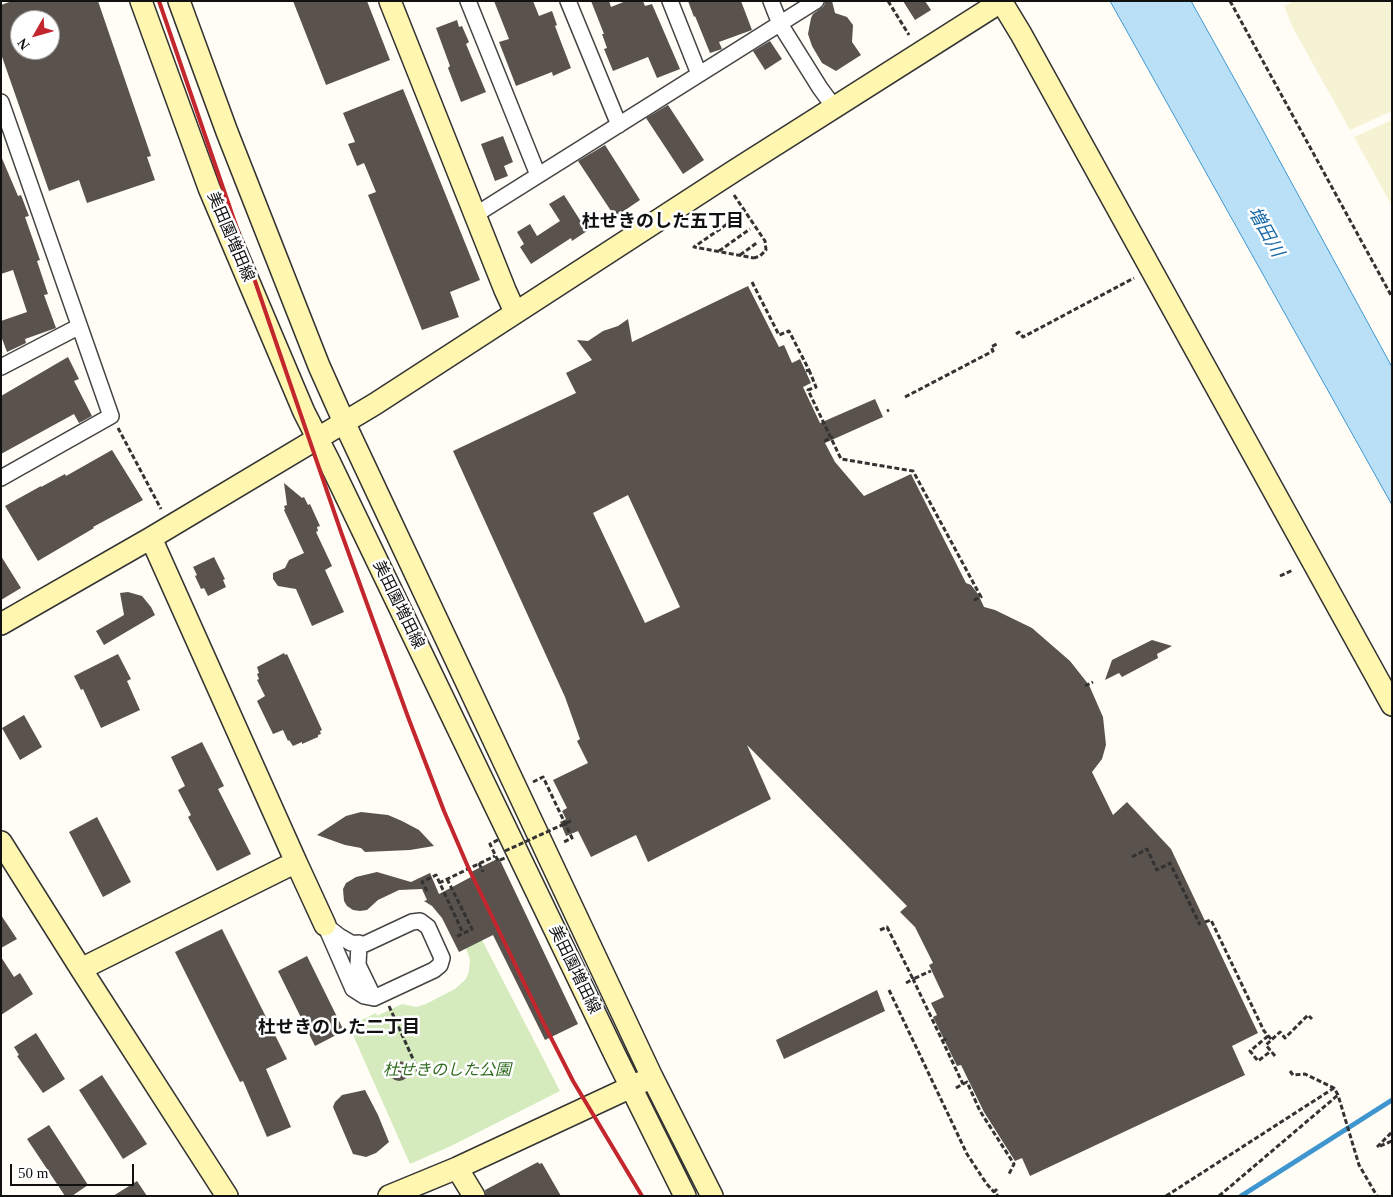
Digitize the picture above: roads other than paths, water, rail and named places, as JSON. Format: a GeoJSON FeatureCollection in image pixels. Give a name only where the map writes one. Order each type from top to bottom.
{"type":"FeatureCollection","features":[{"type":"Feature","properties":{"kind":"street","name":"美田園増田線"},"geometry":{"type":"LineString","coordinates":[[141,1],[209,188],[304,412],[334,470],[685,1196]]}},
{"type":"Feature","properties":{"kind":"street","name":"美田園増田線"},"geometry":{"type":"LineString","coordinates":[[179,1],[231,141],[319,366],[652,1077],[712,1196]]}},
{"type":"Feature","properties":{"kind":"street"},"geometry":{"type":"LineString","coordinates":[[390,1],[515,312]]}},
{"type":"Feature","properties":{"kind":"street"},"geometry":{"type":"LineString","coordinates":[[468,1],[538,175]]}},
{"type":"Feature","properties":{"kind":"street"},"geometry":{"type":"LineString","coordinates":[[568,1],[619,125]]}},
{"type":"Feature","properties":{"kind":"street"},"geometry":{"type":"LineString","coordinates":[[670,1],[700,74]]}},
{"type":"Feature","properties":{"kind":"street"},"geometry":{"type":"LineString","coordinates":[[771,1],[780,24],[834,107]]}},
{"type":"Feature","properties":{"kind":"street"},"geometry":{"type":"LineString","coordinates":[[475,216],[816,1]]}},
{"type":"Feature","properties":{"kind":"street"},"geometry":{"type":"LineString","coordinates":[[1,624],[151,538],[375,404],[515,312],[1002,1],[1392,705]]}},
{"type":"Feature","properties":{"kind":"street"},"geometry":{"type":"LineString","coordinates":[[1,102],[111,416],[1,478]]}},
{"type":"Feature","properties":{"kind":"street"},"geometry":{"type":"LineString","coordinates":[[1,367],[78,326]]}},
{"type":"Feature","properties":{"kind":"street"},"geometry":{"type":"LineString","coordinates":[[151,538],[296,862],[353,988],[364,996],[374,998],[434,970],[440,965],[442,958],[428,926],[420,921],[412,922],[365,944],[351,943],[325,926]]}},
{"type":"Feature","properties":{"kind":"street"},"geometry":{"type":"LineString","coordinates":[[1,842],[227,1196]]}},
{"type":"Feature","properties":{"kind":"street"},"geometry":{"type":"LineString","coordinates":[[81,969],[296,862]]}},
{"type":"Feature","properties":{"kind":"street"},"geometry":{"type":"LineString","coordinates":[[359,943],[358,965],[374,998]]}},
{"type":"Feature","properties":{"kind":"street"},"geometry":{"type":"LineString","coordinates":[[389,1196],[457,1168],[652,1077]]}},
{"type":"Feature","properties":{"kind":"street"},"geometry":{"type":"LineString","coordinates":[[457,1168],[474,1196]]}},
{"type":"Feature","properties":{"kind":"water","name":"増田川"},"geometry":{"type":"Polygon","coordinates":[[[1110,1],[1191,1],[1392,367],[1392,505],[1110,1]]]}},
{"type":"Feature","properties":{"kind":"waterway"},"geometry":{"type":"LineString","coordinates":[[1241,1196],[1392,1100]]}},
{"type":"Feature","properties":{"kind":"railway"},"geometry":{"type":"LineString","coordinates":[[159,1],[341,532],[444,811],[468,867],[573,1081],[642,1196]]}},
{"type":"Feature","properties":{"kind":"district","name":"杜せきのした五丁目"},"geometry":{"type":"Point","coordinates":[663,222]}},
{"type":"Feature","properties":{"kind":"district","name":"杜せきのした二丁目"},"geometry":{"type":"Point","coordinates":[339,1028]}},
{"type":"Feature","properties":{"kind":"park label","name":"杜せきのした公園"},"geometry":{"type":"Point","coordinates":[447,1071]}}]}
